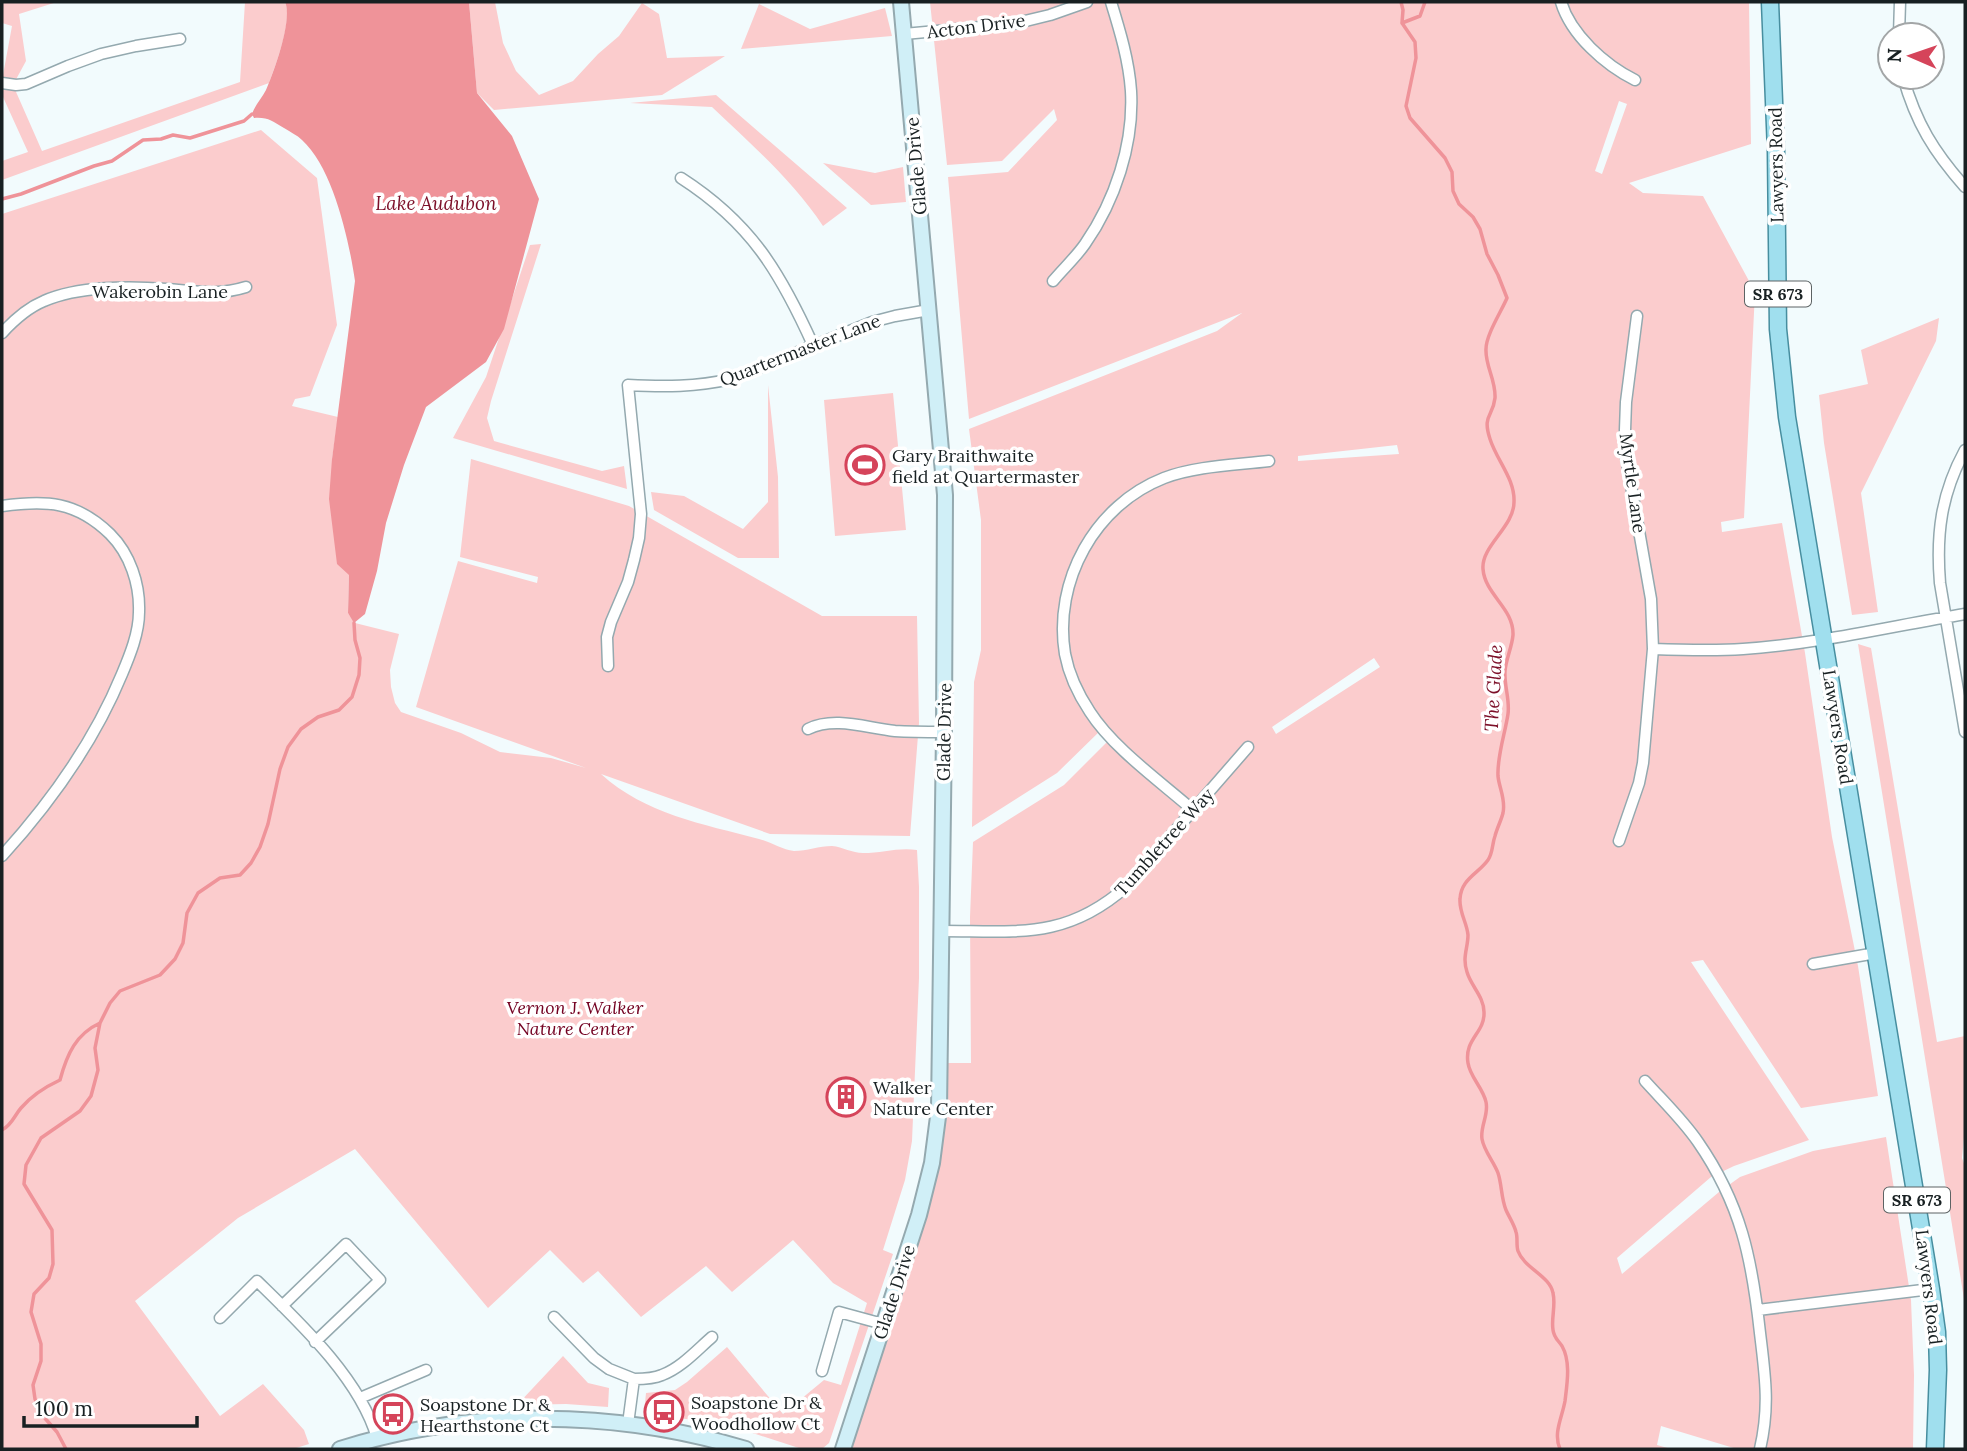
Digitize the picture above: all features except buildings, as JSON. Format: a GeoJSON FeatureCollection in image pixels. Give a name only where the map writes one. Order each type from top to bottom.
{"type":"FeatureCollection","features":[{"type":"Feature","properties":{"kind":"main road","name":"Lawyers Road"},"geometry":{"type":"LineString","coordinates":[[1770,2],[1781,368],[1931,1289],[1937,1332],[1938,1370],[1935,1449]]}},
{"type":"Feature","properties":{"kind":"street","name":"Glade Drive"},"geometry":{"type":"LineString","coordinates":[[843,1449],[919,1214],[934,1151],[939,1110],[945,507],[901,2]]}},
{"type":"Feature","properties":{"kind":"street","name":"Acton Drive"},"geometry":{"type":"LineString","coordinates":[[904,34],[1013,24],[1087,2]]}},
{"type":"Feature","properties":{"kind":"street"},"geometry":{"type":"LineString","coordinates":[[1053,281],[1084,246],[1098,223],[1114,186],[1128,135],[1131,89],[1123,40],[1111,2]]}},
{"type":"Feature","properties":{"kind":"street"},"geometry":{"type":"LineString","coordinates":[[1561,2],[1574,27],[1586,41],[1622,73],[1635,80]]}},
{"type":"Feature","properties":{"kind":"street"},"geometry":{"type":"LineString","coordinates":[[1899,21],[1900,2]]}},
{"type":"Feature","properties":{"kind":"street"},"geometry":{"type":"LineString","coordinates":[[2,83],[26,83],[101,54],[180,39]]}},
{"type":"Feature","properties":{"kind":"street"},"geometry":{"type":"LineString","coordinates":[[1907,91],[1931,145],[1965,187]]}},
{"type":"Feature","properties":{"kind":"street"},"geometry":{"type":"LineString","coordinates":[[681,178],[719,206],[759,247],[792,299],[813,345]]}},
{"type":"Feature","properties":{"kind":"street","name":"Wakerobin Lane"},"geometry":{"type":"LineString","coordinates":[[2,333],[26,310],[60,295],[129,288],[164,288],[216,294],[246,287]]}},
{"type":"Feature","properties":{"kind":"street","name":"Quartermaster Lane"},"geometry":{"type":"LineString","coordinates":[[608,666],[607,637],[634,560],[640,514],[628,385],[688,387],[731,379],[872,322],[929,310]]}},
{"type":"Feature","properties":{"kind":"street","name":"Myrtle Lane"},"geometry":{"type":"LineString","coordinates":[[1619,841],[1643,763],[1653,649],[1651,600],[1626,457],[1626,401],[1637,316]]}},
{"type":"Feature","properties":{"kind":"street"},"geometry":{"type":"LineString","coordinates":[[1965,450],[1949,484],[1939,535],[1939,571],[1965,732]]}},
{"type":"Feature","properties":{"kind":"street"},"geometry":{"type":"LineString","coordinates":[[1194,811],[1105,733],[1077,691],[1065,654],[1064,623],[1068,590],[1078,560],[1094,533],[1108,516],[1141,490],[1177,473],[1269,461]]}},
{"type":"Feature","properties":{"kind":"street"},"geometry":{"type":"LineString","coordinates":[[2,506],[50,503],[84,514],[99,524],[120,546],[130,563],[139,596],[139,614],[137,632],[127,662],[110,703],[88,743],[69,772],[2,856]]}},
{"type":"Feature","properties":{"kind":"street"},"geometry":{"type":"LineString","coordinates":[[1653,649],[1746,649],[1965,614]]}},
{"type":"Feature","properties":{"kind":"street"},"geometry":{"type":"LineString","coordinates":[[808,729],[827,723],[840,723],[897,731],[944,732]]}},
{"type":"Feature","properties":{"kind":"street","name":"Tumbletree Way"},"geometry":{"type":"LineString","coordinates":[[942,931],[1030,930],[1072,922],[1092,912],[1127,886],[1248,747]]}},
{"type":"Feature","properties":{"kind":"street"},"geometry":{"type":"LineString","coordinates":[[1813,964],[1876,953]]}},
{"type":"Feature","properties":{"kind":"street"},"geometry":{"type":"LineString","coordinates":[[1646,1081],[1697,1141],[1728,1193],[1748,1249],[1767,1387],[1766,1419],[1760,1449]]}},
{"type":"Feature","properties":{"kind":"street"},"geometry":{"type":"LineString","coordinates":[[282,1306],[346,1244],[380,1280],[316,1342]]}},
{"type":"Feature","properties":{"kind":"street"},"geometry":{"type":"LineString","coordinates":[[220,1318],[257,1281],[348,1378],[372,1422],[377,1438]]}},
{"type":"Feature","properties":{"kind":"street"},"geometry":{"type":"LineString","coordinates":[[1758,1310],[1931,1289]]}},
{"type":"Feature","properties":{"kind":"street"},"geometry":{"type":"LineString","coordinates":[[822,1371],[839,1311],[883,1324]]}},
{"type":"Feature","properties":{"kind":"street"},"geometry":{"type":"LineString","coordinates":[[554,1317],[594,1358],[609,1369],[634,1379],[662,1375],[675,1368],[712,1337]]}},
{"type":"Feature","properties":{"kind":"street"},"geometry":{"type":"LineString","coordinates":[[360,1398],[426,1370]]}},
{"type":"Feature","properties":{"kind":"street"},"geometry":{"type":"LineString","coordinates":[[628,1424],[634,1379]]}},
{"type":"Feature","properties":{"kind":"street"},"geometry":{"type":"LineString","coordinates":[[340,1449],[377,1438],[445,1426],[511,1419],[628,1424],[746,1449]]}},
{"type":"Feature","properties":{"kind":"green space"},"geometry":{"type":"Polygon","coordinates":[[[2,2],[57,2],[19,14],[26,61],[13,85],[42,151],[240,82],[245,2],[285,2],[287,19],[283,42],[269,83],[2,180],[2,161],[28,152],[3,97],[3,75],[12,26],[2,23],[2,2]]]}},
{"type":"Feature","properties":{"kind":"green space"},"geometry":{"type":"Polygon","coordinates":[[[469,2],[495,2],[503,43],[516,71],[539,95],[573,81],[619,36],[642,3],[659,14],[667,58],[725,56],[662,95],[494,110],[477,93],[469,2]]]}},
{"type":"Feature","properties":{"kind":"green space"},"geometry":{"type":"Polygon","coordinates":[[[930,2],[1749,2],[1751,144],[1629,183],[1643,193],[1703,196],[1755,292],[1744,518],[1721,522],[1722,532],[1782,523],[1805,653],[1832,837],[1858,966],[1878,1096],[1801,1108],[1703,960],[1691,962],[1809,1140],[1734,1166],[1711,1177],[1617,1258],[1622,1274],[1740,1177],[1813,1151],[1886,1137],[1911,1300],[1913,1449],[1737,1449],[1661,1426],[1657,1445],[1671,1449],[843,1449],[919,1215],[940,1063],[971,1063],[970,917],[973,842],[1064,785],[1111,738],[1102,729],[1057,773],[972,827],[974,682],[981,650],[981,520],[969,429],[1217,331],[1242,313],[969,419],[948,177],[1008,172],[1057,120],[1054,109],[1002,161],[947,165],[930,2]],[[1619,101],[1595,171],[1602,174],[1627,104],[1619,101]],[[1397,445],[1298,456],[1298,461],[1399,454],[1397,445]],[[1374,658],[1272,727],[1276,734],[1380,667],[1374,658]]]}},
{"type":"Feature","properties":{"kind":"green space"},"geometry":{"type":"Polygon","coordinates":[[[759,4],[810,29],[885,8],[892,36],[741,49],[759,4]]]}},
{"type":"Feature","properties":{"kind":"green space"},"geometry":{"type":"Polygon","coordinates":[[[716,95],[847,208],[823,226],[785,178],[712,107],[630,103],[716,95]]]}},
{"type":"Feature","properties":{"kind":"green space","name":"Vernon J. Walker Nature Center"},"geometry":{"type":"Polygon","coordinates":[[[261,130],[317,178],[337,325],[310,396],[295,399],[292,406],[338,417],[332,459],[349,575],[348,613],[355,623],[399,634],[390,670],[395,703],[401,712],[461,733],[500,752],[551,758],[586,768],[416,707],[458,561],[537,583],[538,577],[460,557],[471,459],[629,506],[822,616],[917,616],[919,723],[910,836],[770,834],[601,774],[618,788],[656,808],[763,840],[781,848],[799,851],[832,846],[863,853],[917,850],[919,978],[912,1141],[905,1180],[883,1250],[893,1254],[829,1443],[822,1449],[802,1449],[728,1425],[644,1413],[646,1393],[675,1390],[727,1347],[783,1414],[824,1380],[841,1385],[867,1303],[833,1283],[793,1240],[732,1292],[706,1266],[641,1317],[598,1271],[583,1283],[550,1250],[488,1308],[355,1149],[238,1218],[135,1301],[220,1416],[263,1384],[304,1430],[309,1444],[293,1449],[2,1449],[2,214],[261,130]]]}},
{"type":"Feature","properties":{"kind":"green space"},"geometry":{"type":"Polygon","coordinates":[[[823,163],[875,173],[903,167],[906,202],[871,205],[823,163]]]}},
{"type":"Feature","properties":{"kind":"green space"},"geometry":{"type":"Polygon","coordinates":[[[541,244],[491,401],[487,418],[494,441],[602,471],[624,466],[627,489],[453,438],[486,377],[530,245],[541,244]]]}},
{"type":"Feature","properties":{"kind":"green space"},"geometry":{"type":"Polygon","coordinates":[[[1939,318],[1936,341],[1861,493],[1878,612],[1852,615],[1824,443],[1819,395],[1868,384],[1861,350],[1939,318]]]}},
{"type":"Feature","properties":{"kind":"green space"},"geometry":{"type":"Polygon","coordinates":[[[768,385],[778,477],[779,558],[738,558],[654,510],[651,492],[684,496],[743,529],[768,502],[768,385]]]}},
{"type":"Feature","properties":{"kind":"green space","name":"Gary Braithwaite field at Quartermaster"},"geometry":{"type":"Polygon","coordinates":[[[893,393],[906,530],[835,536],[824,400],[893,393]]]}},
{"type":"Feature","properties":{"kind":"green space"},"geometry":{"type":"Polygon","coordinates":[[[1858,644],[1871,648],[1937,1042],[1965,1036],[1965,1126],[1962,1158],[1965,1166],[1965,1300],[1964,1299],[1858,644]]]}},
{"type":"Feature","properties":{"kind":"green space"},"geometry":{"type":"Polygon","coordinates":[[[563,1356],[588,1383],[609,1388],[608,1407],[517,1405],[563,1356]]]}},
{"type":"Feature","properties":{"kind":"water","name":"Lake Audubon"},"geometry":{"type":"Polygon","coordinates":[[[285,2],[469,2],[477,93],[512,136],[539,199],[504,329],[486,362],[426,407],[386,523],[365,614],[354,623],[348,613],[349,575],[337,564],[329,499],[355,281],[349,246],[331,186],[313,152],[296,135],[270,120],[254,118],[252,114],[266,90],[282,46],[287,20],[285,2]]]}},
{"type":"Feature","properties":{"kind":"waterway","name":"The Glade"},"geometry":{"type":"LineString","coordinates":[[1401,2],[1402,23],[1415,42],[1416,58],[1406,106],[1410,118],[1445,158],[1452,172],[1453,191],[1459,204],[1473,217],[1480,229],[1487,254],[1507,298],[1487,343],[1486,355],[1495,398],[1487,425],[1493,447],[1512,486],[1514,502],[1509,520],[1487,552],[1483,569],[1489,586],[1509,617],[1513,635],[1505,671],[1507,722],[1498,768],[1504,808],[1490,857],[1463,886],[1460,904],[1468,935],[1466,967],[1482,1001],[1484,1012],[1468,1055],[1469,1068],[1486,1102],[1482,1139],[1498,1173],[1504,1205],[1516,1232],[1518,1251],[1551,1287],[1554,1298],[1554,1333],[1567,1359],[1566,1394],[1558,1431],[1560,1449]]}},
{"type":"Feature","properties":{"kind":"waterway","name":"The Glade"},"geometry":{"type":"LineString","coordinates":[[1402,23],[1420,16],[1425,2]]}},
{"type":"Feature","properties":{"kind":"waterway"},"geometry":{"type":"LineString","coordinates":[[2,199],[112,161],[143,140],[173,135],[190,138],[244,121],[252,114]]}},
{"type":"Feature","properties":{"kind":"waterway"},"geometry":{"type":"LineString","coordinates":[[66,1449],[57,1432],[43,1416],[35,1399],[33,1385],[41,1361],[41,1344],[31,1312],[34,1294],[49,1278],[53,1264],[52,1230],[24,1184],[26,1165],[41,1138],[80,1111],[91,1096],[98,1070],[95,1048],[100,1023],[110,1003],[120,991],[160,975],[175,959],[183,943],[187,913],[198,893],[220,878],[240,875],[251,863],[268,824],[280,769],[288,747],[301,729],[318,717],[339,710],[352,697],[359,675],[360,658],[354,623]]}},
{"type":"Feature","properties":{"kind":"waterway"},"geometry":{"type":"LineString","coordinates":[[2,1130],[30,1099],[60,1080],[74,1046],[85,1033],[100,1023]]}},
{"type":"Feature","properties":{"kind":"place","name":"Gary Braithwaite field at Quartermaster"},"geometry":{"type":"Point","coordinates":[865,465]}},
{"type":"Feature","properties":{"kind":"place","name":"Walker Nature Center"},"geometry":{"type":"Point","coordinates":[846,1097]}},
{"type":"Feature","properties":{"kind":"place","name":"Soapstone Dr & Woodhollow Ct"},"geometry":{"type":"Point","coordinates":[664,1412]}},
{"type":"Feature","properties":{"kind":"place","name":"Soapstone Dr & Hearthstone Ct"},"geometry":{"type":"Point","coordinates":[393,1414]}}]}
